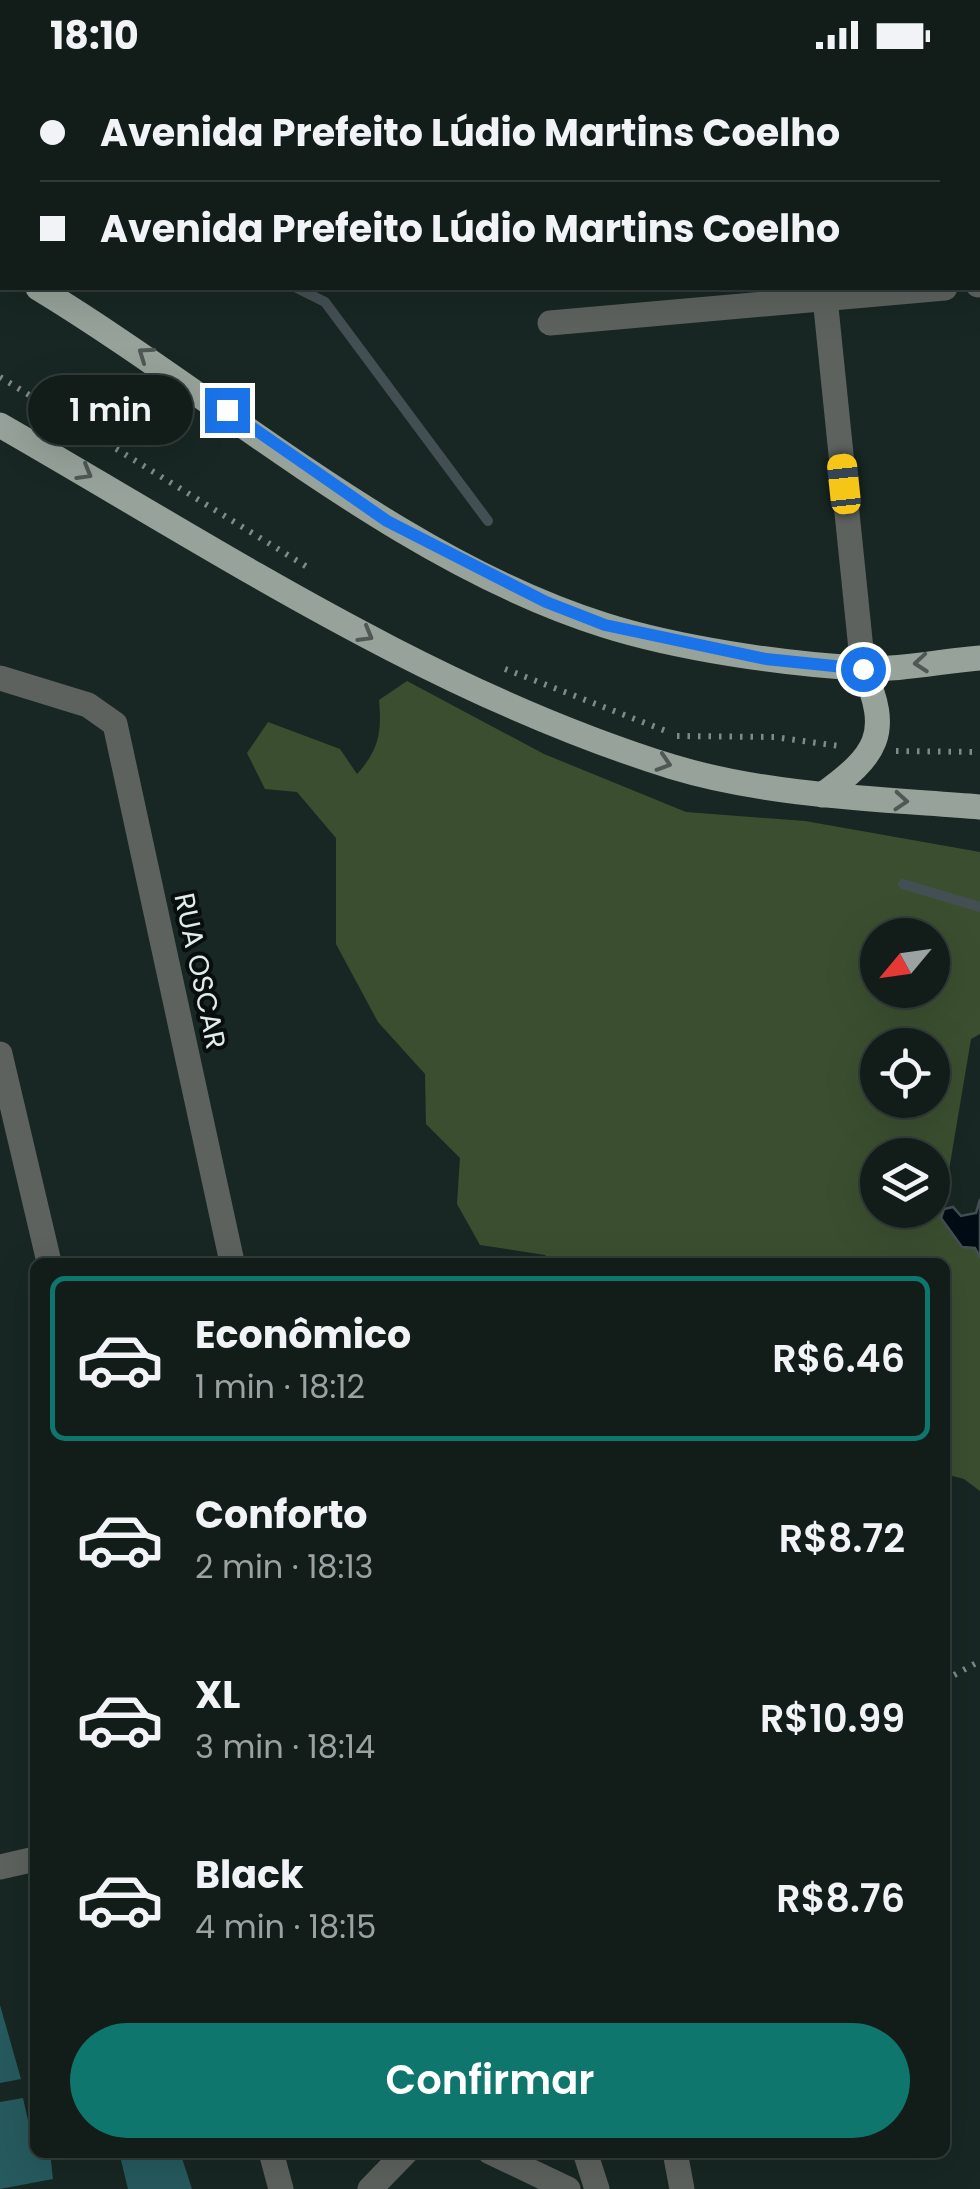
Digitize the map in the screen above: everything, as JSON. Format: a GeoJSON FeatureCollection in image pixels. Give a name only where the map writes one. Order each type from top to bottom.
{"type":"FeatureCollection","features":[{"type":"Feature","properties":{"kind":"main road"},"geometry":{"type":"LineString","coordinates":[[41,290],[131,344],[387,521],[517,590],[605,625],[766,659],[863,669],[980,658]]}},
{"type":"Feature","properties":{"kind":"main road"},"geometry":{"type":"LineString","coordinates":[[0,425],[412,662],[517,709],[676,768],[822,795],[980,807]]}},
{"type":"Feature","properties":{"kind":"main road"},"geometry":{"type":"LineString","coordinates":[[822,795],[874,751],[879,720],[863,669]]}},
{"type":"Feature","properties":{"kind":"street"},"geometry":{"type":"LineString","coordinates":[[550,323],[825,293],[897,290]]}},
{"type":"Feature","properties":{"kind":"street"},"geometry":{"type":"LineString","coordinates":[[825,293],[863,669]]}},
{"type":"Feature","properties":{"kind":"street","name":"RUA OSCAR"},"geometry":{"type":"LineString","coordinates":[[0,678],[88,705],[115,724],[231,1258]]}},
{"type":"Feature","properties":{"kind":"street"},"geometry":{"type":"LineString","coordinates":[[0,1054],[48,1258]]}},
{"type":"Feature","properties":{"kind":"street"},"geometry":{"type":"LineString","coordinates":[[0,1867],[30,1860]]}},
{"type":"Feature","properties":{"kind":"street"},"geometry":{"type":"LineString","coordinates":[[273,2158],[281,2189]]}},
{"type":"Feature","properties":{"kind":"street"},"geometry":{"type":"LineString","coordinates":[[370,2189],[400,2158]]}},
{"type":"Feature","properties":{"kind":"street"},"geometry":{"type":"LineString","coordinates":[[503,2158],[568,2189]]}},
{"type":"Feature","properties":{"kind":"street"},"geometry":{"type":"LineString","coordinates":[[587,2158],[597,2189]]}},
{"type":"Feature","properties":{"kind":"street"},"geometry":{"type":"LineString","coordinates":[[676,2158],[682,2189]]}},
{"type":"Feature","properties":{"kind":"path"},"geometry":{"type":"LineString","coordinates":[[0,378],[318,574]]}},
{"type":"Feature","properties":{"kind":"path"},"geometry":{"type":"LineString","coordinates":[[488,662],[680,737],[774,737],[874,751],[980,752]]}},
{"type":"Feature","properties":{"kind":"path"},"geometry":{"type":"LineString","coordinates":[[950,1677],[980,1662]]}},
{"type":"Feature","properties":{"kind":"green space"},"geometry":{"type":"Polygon","coordinates":[[[407,681],[544,754],[686,812],[805,821],[980,852],[980,1034],[971,1039],[950,1164],[950,1138],[860,1138],[860,1228],[948,1228],[962,1246],[975,1248],[980,1258],[980,1491],[964,1479],[950,1475],[950,1258],[547,1258],[480,1245],[457,1204],[460,1158],[426,1124],[425,1074],[378,1022],[336,944],[336,838],[297,792],[265,789],[247,753],[268,722],[340,749],[357,774],[377,740],[379,700],[407,681]]]}},
{"type":"Feature","properties":{"kind":"shaded area"},"geometry":{"type":"Polygon","coordinates":[[[980,1199],[980,1258],[975,1248],[962,1247],[948,1228],[950,1208],[961,1216],[976,1213],[980,1199]]]}},
{"type":"Feature","properties":{"kind":"building"},"geometry":{"type":"Polygon","coordinates":[[[0,2005],[21,2079],[0,2083],[0,2005]]]}},
{"type":"Feature","properties":{"kind":"building"},"geometry":{"type":"Polygon","coordinates":[[[23,2098],[30,2130],[30,2158],[51,2158],[53,2179],[0,2189],[0,2102],[23,2098]]]}},
{"type":"Feature","properties":{"kind":"building"},"geometry":{"type":"Polygon","coordinates":[[[120,2158],[182,2158],[192,2189],[128,2189],[120,2158]]]}},
{"type":"Feature","properties":{"kind":"waterway"},"geometry":{"type":"LineString","coordinates":[[301,290],[325,302],[488,521]]}},
{"type":"Feature","properties":{"kind":"waterway"},"geometry":{"type":"LineString","coordinates":[[903,884],[980,907]]}},
{"type":"Feature","properties":{"kind":"route"},"geometry":{"type":"LineString","coordinates":[[227,410],[387,521],[546,602],[605,625],[766,659],[863,669]]}}]}
